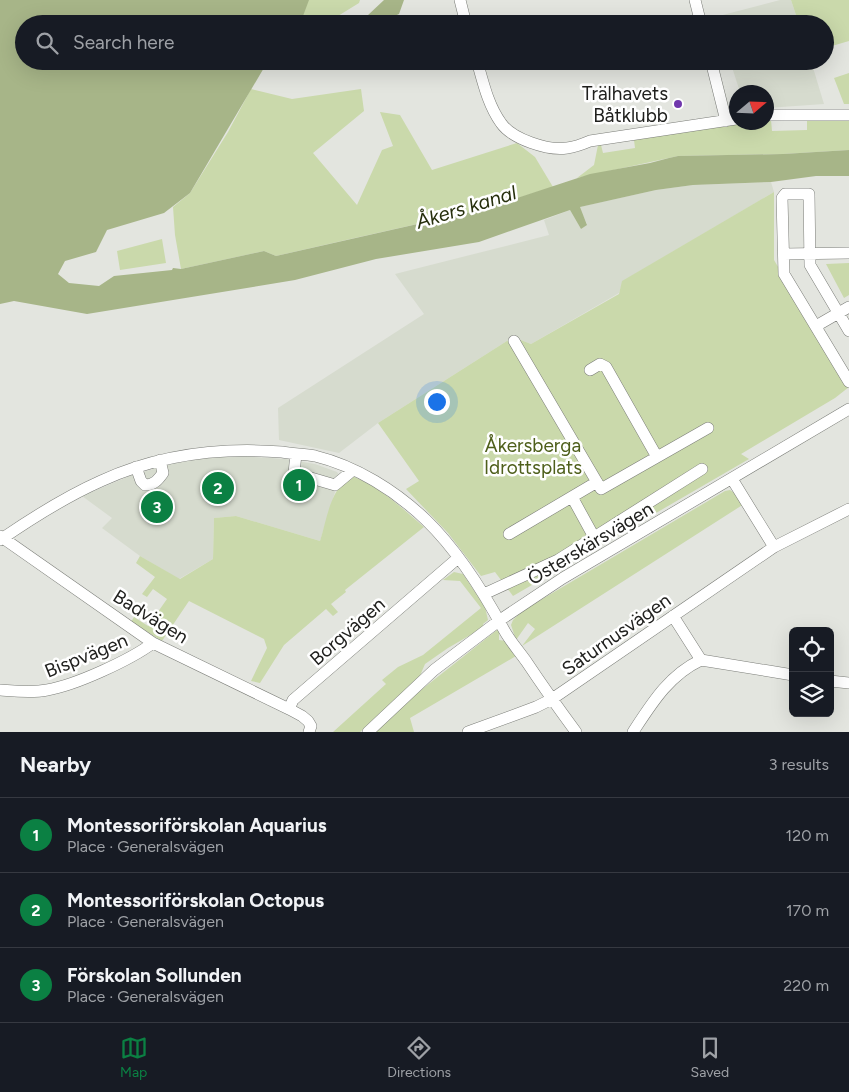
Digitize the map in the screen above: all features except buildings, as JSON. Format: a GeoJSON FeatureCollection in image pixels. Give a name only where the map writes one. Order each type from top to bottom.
{"type":"FeatureCollection","features":[{"type":"Feature","properties":{"kind":"street"},"geometry":{"type":"LineString","coordinates":[[460,0],[464,15]]}},
{"type":"Feature","properties":{"kind":"street"},"geometry":{"type":"LineString","coordinates":[[695,0],[699,15]]}},
{"type":"Feature","properties":{"kind":"street"},"geometry":{"type":"LineString","coordinates":[[480,70],[490,102],[502,125],[514,134],[532,143],[567,148],[590,142],[729,120]]}},
{"type":"Feature","properties":{"kind":"street"},"geometry":{"type":"LineString","coordinates":[[714,70],[729,114]]}},
{"type":"Feature","properties":{"kind":"street"},"geometry":{"type":"LineString","coordinates":[[774,115],[849,115]]}},
{"type":"Feature","properties":{"kind":"street"},"geometry":{"type":"LineString","coordinates":[[849,331],[810,266],[809,194],[785,194],[782,198],[784,274],[849,382]]}},
{"type":"Feature","properties":{"kind":"street"},"geometry":{"type":"LineString","coordinates":[[784,254],[849,253]]}},
{"type":"Feature","properties":{"kind":"street"},"geometry":{"type":"LineString","coordinates":[[816,326],[849,307]]}},
{"type":"Feature","properties":{"kind":"street"},"geometry":{"type":"LineString","coordinates":[[514,341],[601,489],[708,428]]}},
{"type":"Feature","properties":{"kind":"street"},"geometry":{"type":"LineString","coordinates":[[590,370],[600,364],[606,367],[657,457]]}},
{"type":"Feature","properties":{"kind":"street","name":"Österskärsvägen"},"geometry":{"type":"LineString","coordinates":[[368,732],[434,670],[500,620],[563,578],[849,409]]}},
{"type":"Feature","properties":{"kind":"street"},"geometry":{"type":"LineString","coordinates":[[1,538],[68,497],[94,484],[136,467],[160,460],[223,450],[254,450],[316,456],[352,470],[389,490],[410,505],[441,536],[484,594],[505,631],[576,732]]}},
{"type":"Feature","properties":{"kind":"street"},"geometry":{"type":"LineString","coordinates":[[296,454],[294,473],[335,485],[352,470]]}},
{"type":"Feature","properties":{"kind":"street"},"geometry":{"type":"LineString","coordinates":[[136,467],[141,481],[145,485],[149,485],[158,480],[163,473],[160,460]]}},
{"type":"Feature","properties":{"kind":"street"},"geometry":{"type":"LineString","coordinates":[[484,594],[558,560],[702,469]]}},
{"type":"Feature","properties":{"kind":"street"},"geometry":{"type":"LineString","coordinates":[[732,479],[774,546]]}},
{"type":"Feature","properties":{"kind":"street"},"geometry":{"type":"LineString","coordinates":[[509,534],[597,482]]}},
{"type":"Feature","properties":{"kind":"street"},"geometry":{"type":"LineString","coordinates":[[94,484],[99,495]]}},
{"type":"Feature","properties":{"kind":"street"},"geometry":{"type":"LineString","coordinates":[[572,497],[594,537]]}},
{"type":"Feature","properties":{"kind":"street"},"geometry":{"type":"LineString","coordinates":[[641,508],[651,525]]}},
{"type":"Feature","properties":{"kind":"street","name":"Saturnusvägen"},"geometry":{"type":"LineString","coordinates":[[468,732],[552,700],[774,546],[849,509]]}},
{"type":"Feature","properties":{"kind":"street","name":"Badvägen"},"geometry":{"type":"LineString","coordinates":[[1,538],[154,642],[289,709]]}},
{"type":"Feature","properties":{"kind":"street","name":"Borgvägen"},"geometry":{"type":"LineString","coordinates":[[289,709],[293,700],[458,558]]}},
{"type":"Feature","properties":{"kind":"street"},"geometry":{"type":"LineString","coordinates":[[673,616],[701,660]]}},
{"type":"Feature","properties":{"kind":"street","name":"Bispvägen"},"geometry":{"type":"LineString","coordinates":[[0,690],[45,691],[62,687],[140,652],[154,642]]}},
{"type":"Feature","properties":{"kind":"street"},"geometry":{"type":"LineString","coordinates":[[633,732],[658,693],[673,678],[701,660],[789,674]]}},
{"type":"Feature","properties":{"kind":"street"},"geometry":{"type":"LineString","coordinates":[[834,682],[849,684]]}},
{"type":"Feature","properties":{"kind":"street"},"geometry":{"type":"LineString","coordinates":[[289,709],[308,721],[311,726],[309,732]]}},
{"type":"Feature","properties":{"kind":"shaded area"},"geometry":{"type":"Polygon","coordinates":[[[0,0],[309,0],[303,15],[15,15],[15,70],[263,70],[190,193],[164,213],[107,230],[96,252],[65,261],[58,274],[69,283],[99,286],[114,276],[172,270],[173,268],[181,269],[264,251],[276,256],[484,209],[590,174],[678,156],[783,154],[849,150],[849,176],[816,176],[771,182],[693,185],[656,190],[580,207],[587,225],[581,229],[570,210],[479,242],[376,259],[295,280],[87,314],[14,301],[0,304],[0,0]]]}},
{"type":"Feature","properties":{"kind":"shaded area"},"geometry":{"type":"Polygon","coordinates":[[[384,0],[404,0],[397,15],[368,15],[384,0]]]}},
{"type":"Feature","properties":{"kind":"shaded area"},"geometry":{"type":"Polygon","coordinates":[[[780,0],[791,0],[796,15],[723,15],[780,0]]]}},
{"type":"Feature","properties":{"kind":"shaded area"},"geometry":{"type":"Polygon","coordinates":[[[733,70],[814,70],[824,104],[774,108],[774,85],[738,85],[733,70]]]}},
{"type":"Feature","properties":{"kind":"shaded area"},"geometry":{"type":"Polygon","coordinates":[[[771,182],[774,192],[623,281],[619,293],[531,344],[513,337],[378,423],[339,453],[279,440],[278,408],[424,314],[395,274],[549,235],[544,220],[570,210],[581,229],[587,224],[579,207],[656,190],[693,185],[771,182]]]}},
{"type":"Feature","properties":{"kind":"shaded area"},"geometry":{"type":"Polygon","coordinates":[[[239,456],[286,459],[315,464],[337,472],[343,481],[335,492],[320,541],[236,516],[214,518],[213,559],[179,579],[140,556],[102,528],[112,518],[82,496],[132,475],[171,464],[205,458],[239,456]]]}},
{"type":"Feature","properties":{"kind":"green space"},"geometry":{"type":"Polygon","coordinates":[[[284,0],[360,0],[359,3],[340,15],[285,15],[284,0]]]}},
{"type":"Feature","properties":{"kind":"green space"},"geometry":{"type":"Polygon","coordinates":[[[791,0],[849,0],[849,41],[834,45],[834,15],[796,15],[791,0]]]}},
{"type":"Feature","properties":{"kind":"green space"},"geometry":{"type":"Polygon","coordinates":[[[849,73],[849,104],[844,104],[834,78],[849,73]]]}},
{"type":"Feature","properties":{"kind":"green space"},"geometry":{"type":"Polygon","coordinates":[[[251,89],[292,99],[361,89],[364,111],[313,153],[357,205],[382,150],[393,146],[380,112],[400,115],[432,170],[517,143],[535,157],[553,187],[484,209],[276,256],[264,251],[181,269],[175,235],[173,207],[190,193],[228,132],[251,89]]]}},
{"type":"Feature","properties":{"kind":"green space"},"geometry":{"type":"Polygon","coordinates":[[[807,119],[849,121],[849,150],[783,154],[678,156],[577,178],[594,165],[598,145],[601,145],[603,153],[635,148],[634,140],[704,127],[729,125],[729,130],[807,130],[807,119]]]}},
{"type":"Feature","properties":{"kind":"green space","name":"Åkersberga Idrottsplats"},"geometry":{"type":"Polygon","coordinates":[[[774,192],[774,260],[849,387],[835,398],[741,454],[749,459],[513,596],[495,572],[481,576],[448,533],[406,489],[419,481],[378,423],[513,337],[531,344],[619,294],[622,281],[774,192]]]}},
{"type":"Feature","properties":{"kind":"green space"},"geometry":{"type":"Polygon","coordinates":[[[162,239],[166,263],[120,270],[117,251],[162,239]]]}},
{"type":"Feature","properties":{"kind":"green space"},"geometry":{"type":"Polygon","coordinates":[[[849,263],[849,295],[844,298],[826,264],[849,263]]]}},
{"type":"Feature","properties":{"kind":"green space"},"geometry":{"type":"Polygon","coordinates":[[[352,476],[381,492],[424,527],[345,590],[346,592],[331,604],[338,612],[333,616],[326,609],[284,645],[260,683],[251,681],[267,648],[264,639],[189,601],[162,641],[131,622],[134,617],[148,626],[167,599],[153,589],[147,597],[142,594],[155,577],[136,563],[140,556],[180,579],[213,559],[214,518],[236,516],[320,541],[334,496],[345,481],[352,476]]]}},
{"type":"Feature","properties":{"kind":"green space"},"geometry":{"type":"Polygon","coordinates":[[[730,490],[739,496],[744,504],[522,646],[535,629],[528,623],[516,640],[511,625],[513,620],[522,611],[725,491],[730,490]]]}},
{"type":"Feature","properties":{"kind":"green space"},"geometry":{"type":"Polygon","coordinates":[[[454,572],[463,574],[485,607],[488,620],[483,624],[484,627],[425,664],[419,678],[360,732],[333,732],[386,684],[382,680],[398,667],[423,655],[481,608],[460,581],[443,580],[454,572]]]}},
{"type":"Feature","properties":{"kind":"green space"},"geometry":{"type":"Polygon","coordinates":[[[497,630],[502,632],[499,634],[499,640],[506,641],[516,656],[410,718],[414,732],[374,732],[416,694],[497,630]]]}},
{"type":"Feature","properties":{"kind":"place","name":"Trälhavets Båtklubb"},"geometry":{"type":"Point","coordinates":[678,104]}},
{"type":"Feature","properties":{"kind":"place","name":"Montessoriförskolan Aquarius"},"geometry":{"type":"Point","coordinates":[299,485]}},
{"type":"Feature","properties":{"kind":"place","name":"Montessoriförskolan Octopus"},"geometry":{"type":"Point","coordinates":[218,488]}},
{"type":"Feature","properties":{"kind":"place","name":"Förskolan Sollunden"},"geometry":{"type":"Point","coordinates":[157,507]}},
{"type":"Feature","properties":{"kind":"water label","name":"Åkers kanal"},"geometry":{"type":"Point","coordinates":[466,207]}}]}
